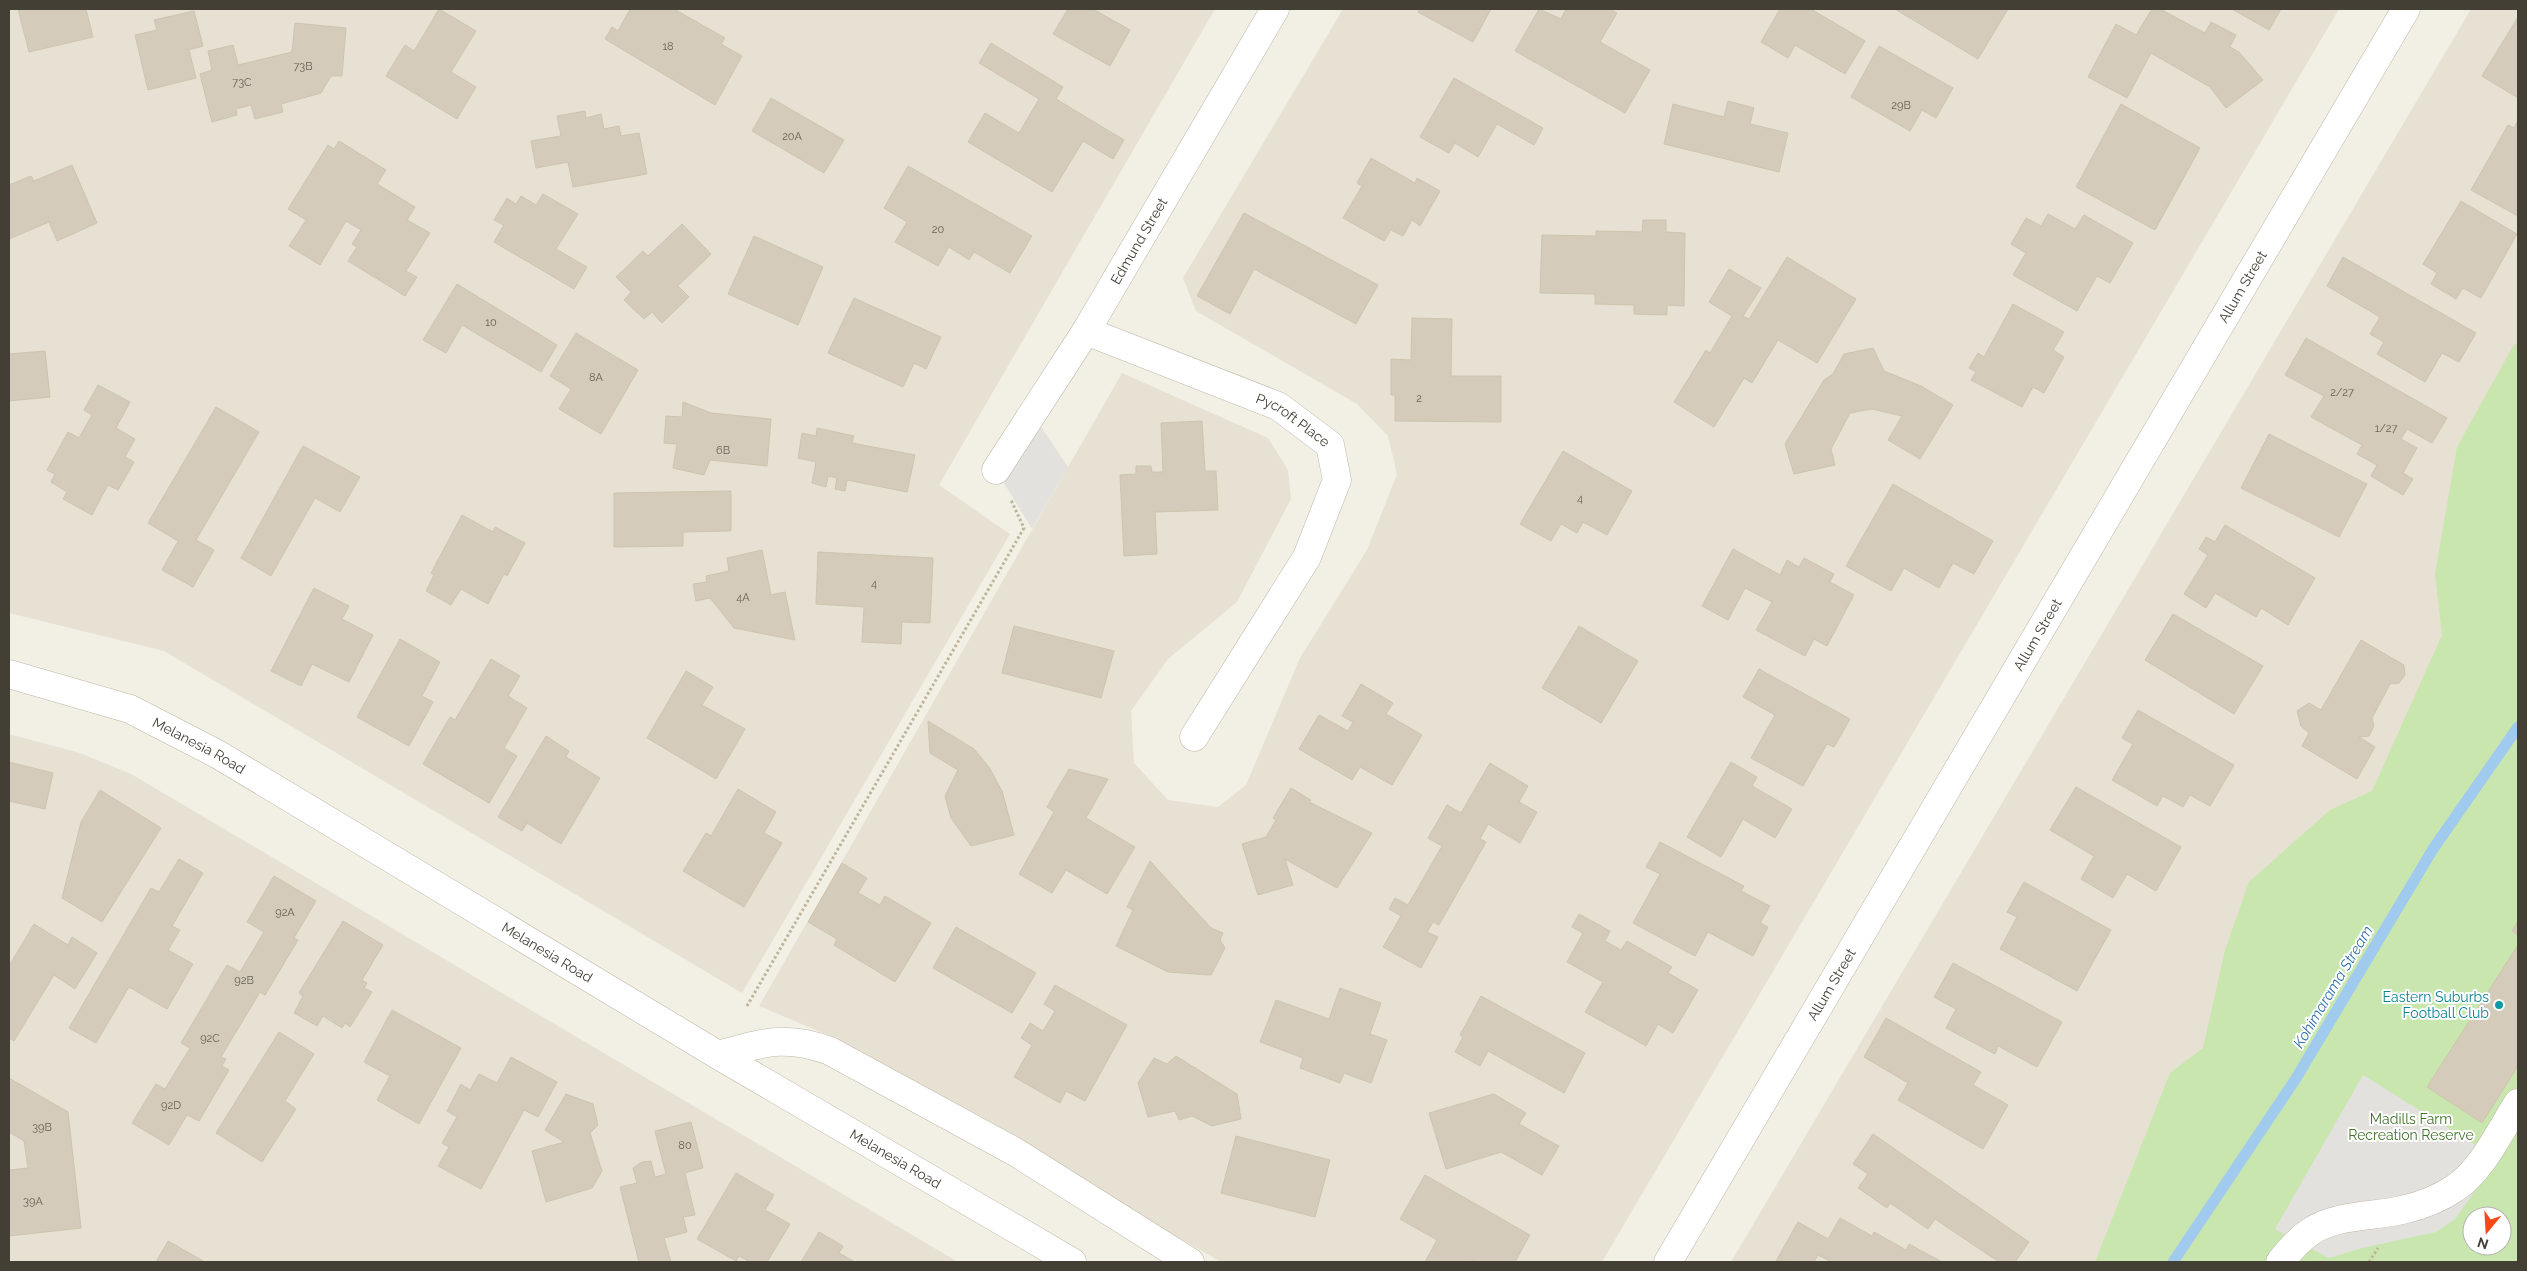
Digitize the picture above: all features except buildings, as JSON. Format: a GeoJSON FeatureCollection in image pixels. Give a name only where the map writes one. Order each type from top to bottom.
{"type":"FeatureCollection","features":[{"type":"Feature","properties":{"kind":"street","name":"Edmund Street"},"geometry":{"type":"LineString","coordinates":[[996,470],[1086,331],[1275,9]]}},
{"type":"Feature","properties":{"kind":"street","name":"Allum Street"},"geometry":{"type":"LineString","coordinates":[[1668,1262],[2406,9]]}},
{"type":"Feature","properties":{"kind":"street","name":"Pycroft Place"},"geometry":{"type":"LineString","coordinates":[[1086,331],[1278,406],[1330,445],[1337,480],[1307,557],[1194,737]]}},
{"type":"Feature","properties":{"kind":"street","name":"Melanesia Road"},"geometry":{"type":"LineString","coordinates":[[9,674],[130,709],[219,755],[718,1055],[1072,1262]]}},
{"type":"Feature","properties":{"kind":"street"},"geometry":{"type":"LineString","coordinates":[[718,1055],[768,1042],[789,1040],[811,1044],[830,1051],[994,1140],[1190,1262]]}},
{"type":"Feature","properties":{"kind":"street"},"geometry":{"type":"LineString","coordinates":[[2280,1262],[2304,1237],[2325,1224],[2402,1210],[2434,1200],[2456,1188],[2471,1175],[2518,1103]]}},
{"type":"Feature","properties":{"kind":"path"},"geometry":{"type":"LineString","coordinates":[[747,1006],[1024,528],[996,470]]}},
{"type":"Feature","properties":{"kind":"shaded area"},"geometry":{"type":"Polygon","coordinates":[[[9,9],[1215,9],[939,485],[1010,534],[742,993],[164,651],[9,613],[9,9]]]}},
{"type":"Feature","properties":{"kind":"shaded area"},"geometry":{"type":"Polygon","coordinates":[[[1343,9],[2339,9],[1602,1262],[1221,1262],[835,1038],[759,1006],[1122,373],[1268,438],[1288,470],[1291,499],[1237,602],[1168,659],[1131,711],[1134,763],[1168,800],[1218,807],[1246,785],[1300,658],[1367,550],[1397,474],[1388,436],[1357,404],[1196,311],[1183,278],[1343,9]]]}},
{"type":"Feature","properties":{"kind":"shaded area"},"geometry":{"type":"Polygon","coordinates":[[[2471,9],[2518,9],[2518,734],[2206,1262],[1731,1262],[2471,9]]]}},
{"type":"Feature","properties":{"kind":"shaded area"},"geometry":{"type":"Polygon","coordinates":[[[1032,413],[1068,467],[1032,529],[996,470],[1032,413]]]}},
{"type":"Feature","properties":{"kind":"shaded area"},"geometry":{"type":"Polygon","coordinates":[[[9,734],[80,753],[131,774],[958,1262],[9,1262],[9,734]]]}},
{"type":"Feature","properties":{"kind":"shaded area"},"geometry":{"type":"Polygon","coordinates":[[[2363,1075],[2498,1159],[2464,1206],[2462,1206],[2462,1209],[2455,1219],[2436,1232],[2362,1248],[2329,1258],[2275,1229],[2363,1075]]]}},
{"type":"Feature","properties":{"kind":"green space","name":"Madills Farm Recreation Reserve"},"geometry":{"type":"Polygon","coordinates":[[[2518,342],[2518,1262],[2095,1262],[2170,1073],[2203,1048],[2225,950],[2249,882],[2330,810],[2372,791],[2442,635],[2435,574],[2457,447],[2513,346],[2518,342]]]}},
{"type":"Feature","properties":{"kind":"waterway","name":"Kohimarama Stream"},"geometry":{"type":"LineString","coordinates":[[2173,1262],[2295,1080],[2433,849],[2518,727]]}},
{"type":"Feature","properties":{"kind":"place","name":"Eastern Suburbs Football Club"},"geometry":{"type":"Point","coordinates":[2499,1005]}}]}
